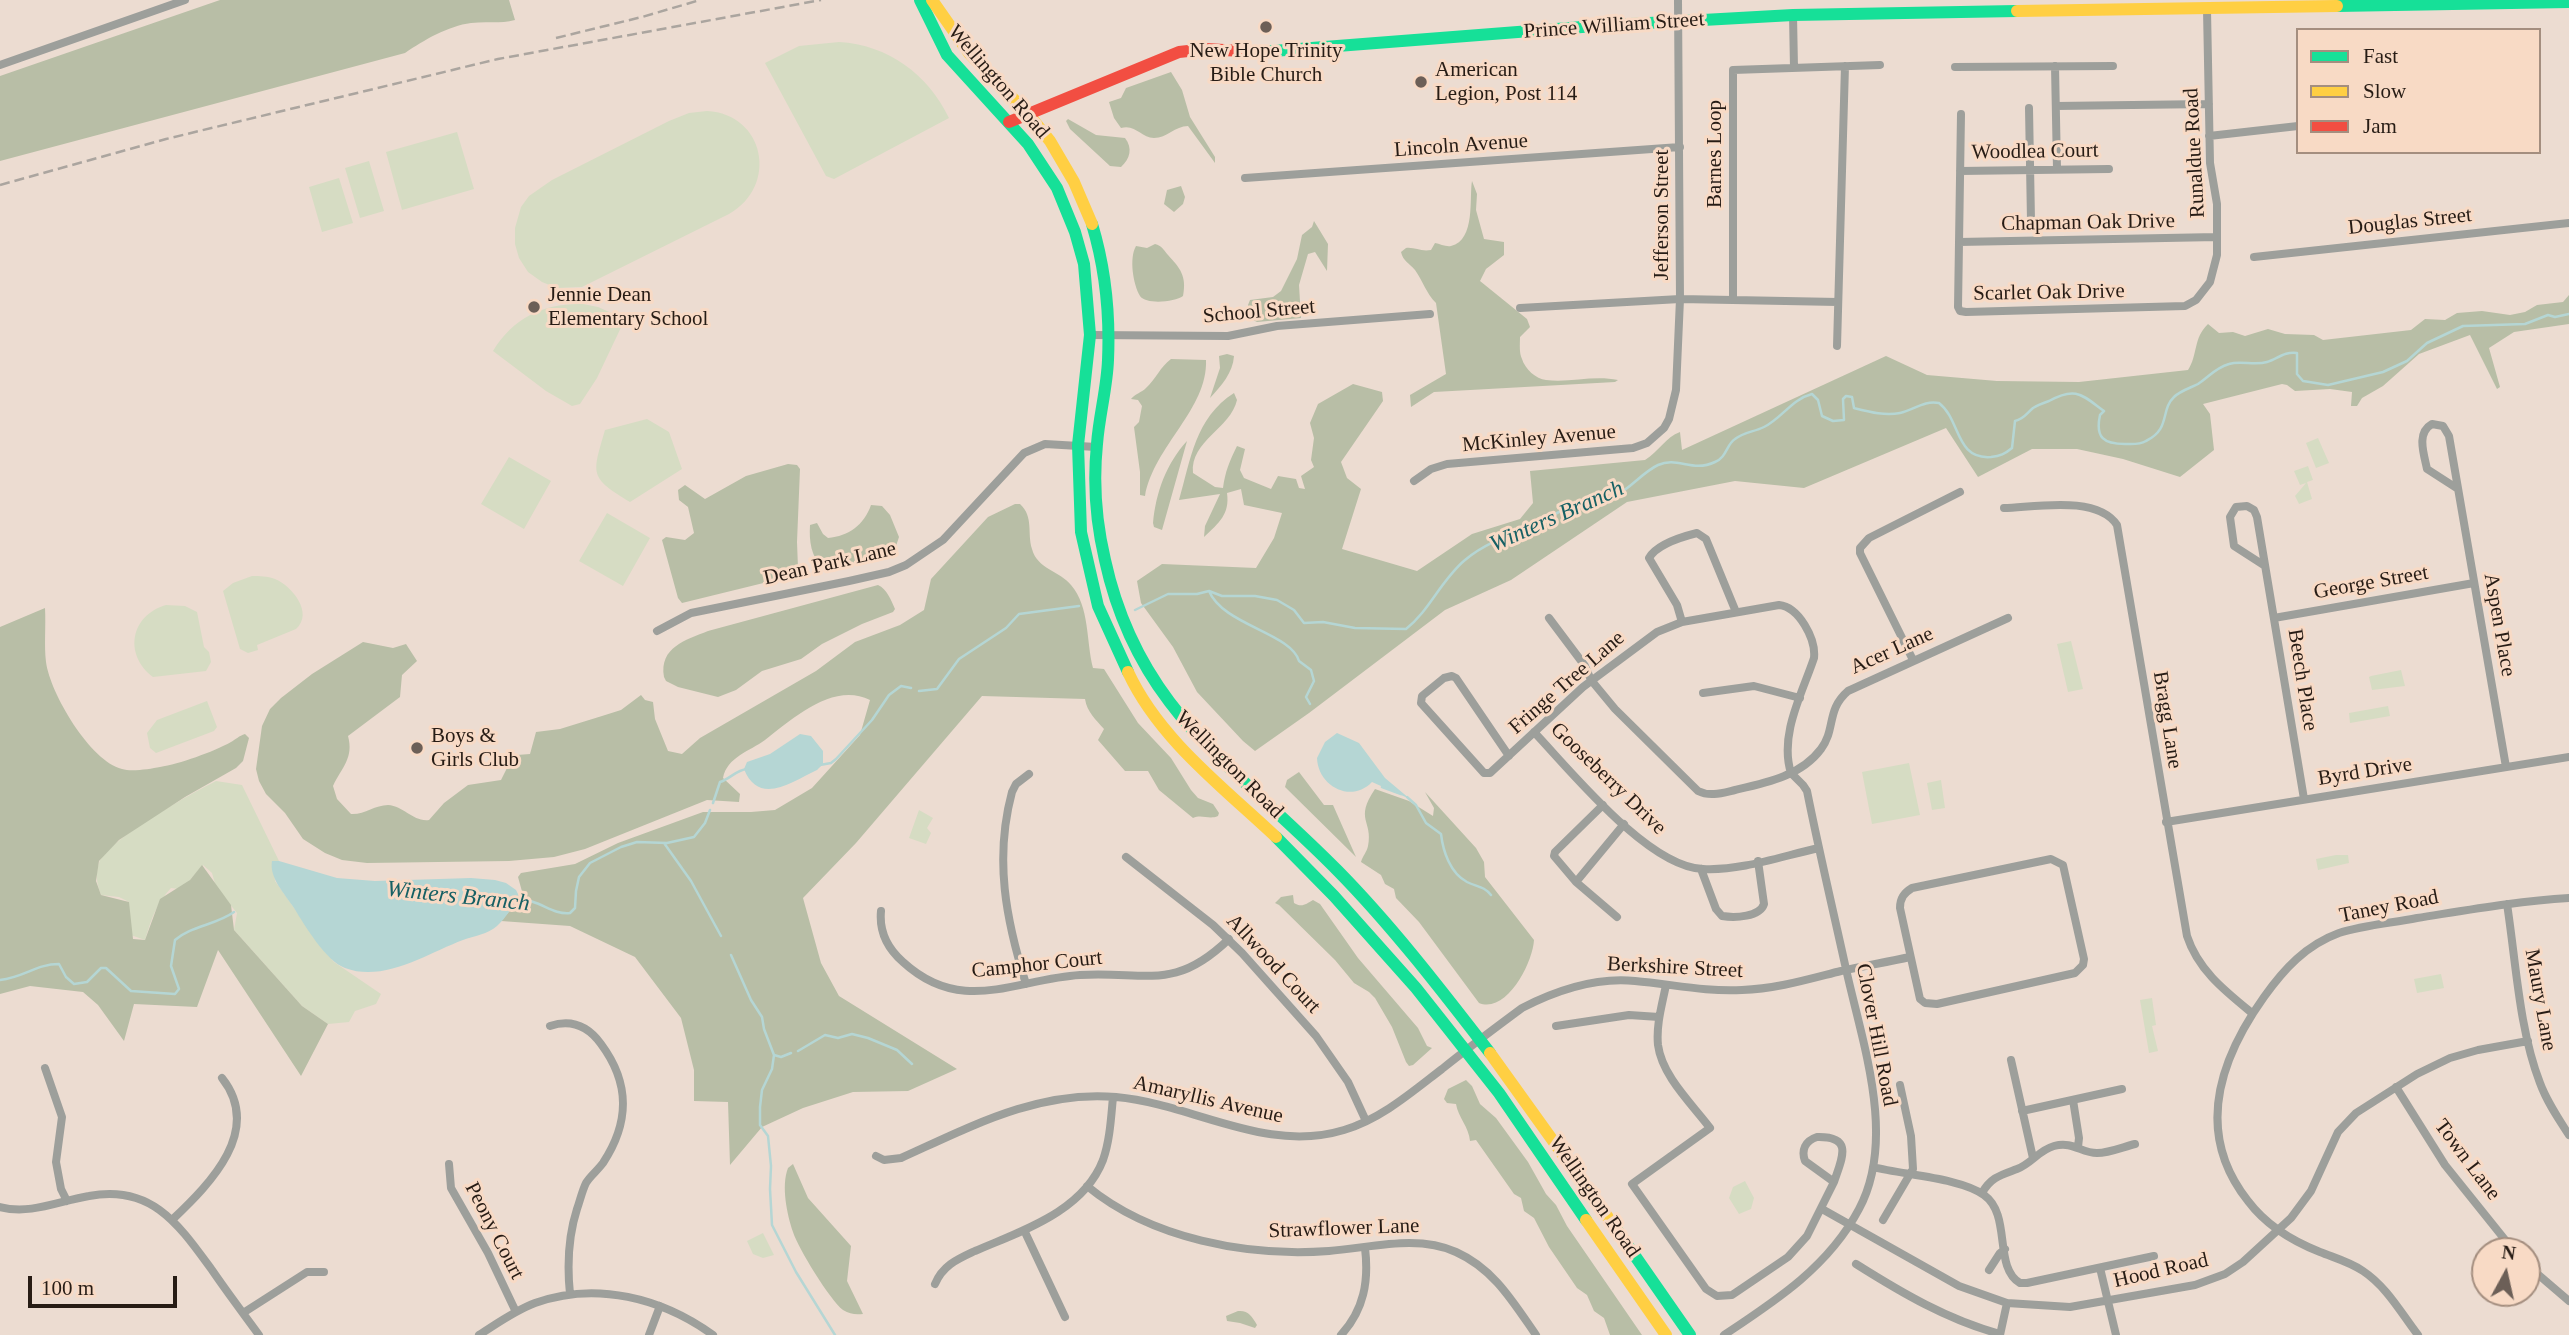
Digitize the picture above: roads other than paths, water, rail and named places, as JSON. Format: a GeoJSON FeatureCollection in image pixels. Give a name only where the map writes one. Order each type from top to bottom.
{"type":"FeatureCollection","features":[{"type":"Feature","properties":{"kind":"main road","name":"Wellington Road"},"geometry":{"type":"LineString","coordinates":[[920,0],[947,55],[1028,144],[1057,188],[1075,232],[1084,264],[1090,335],[1078,445],[1081,532],[1091,583],[1110,635],[1144,701],[1191,758],[1284,845],[1334,896],[1416,988],[1475,1045],[1499,1093],[1666,1335]]}},
{"type":"Feature","properties":{"kind":"main road","name":"Wellington Road"},"geometry":{"type":"LineString","coordinates":[[932,0],[969,54],[1029,115],[1066,166],[1097,241],[1106,288],[1108,335],[1108,362],[1096,447],[1098,527],[1107,570],[1132,642],[1158,688],[1181,720],[1211,752],[1360,894],[1417,959],[1475,1045],[1690,1335]]}},
{"type":"Feature","properties":{"kind":"main road","name":"Prince William Street"},"geometry":{"type":"LineString","coordinates":[[1009,122],[1150,62],[1192,49],[1259,52],[1677,20],[1793,15],[2569,2]]}},
{"type":"Feature","properties":{"kind":"street"},"geometry":{"type":"LineString","coordinates":[[0,65],[185,0]]}},
{"type":"Feature","properties":{"kind":"street","name":"Jefferson Street"},"geometry":{"type":"LineString","coordinates":[[1664,428],[1670,419],[1676,390],[1680,299],[1678,0]]}},
{"type":"Feature","properties":{"kind":"street","name":"Runaldue Road"},"geometry":{"type":"LineString","coordinates":[[2204,292],[2216,266],[2217,237],[2217,204],[2210,163],[2207,10]]}},
{"type":"Feature","properties":{"kind":"street"},"geometry":{"type":"LineString","coordinates":[[1793,15],[1794,68]]}},
{"type":"Feature","properties":{"kind":"street","name":"Barnes Loop"},"geometry":{"type":"LineString","coordinates":[[1733,298],[1733,70],[1880,65]]}},
{"type":"Feature","properties":{"kind":"street"},"geometry":{"type":"LineString","coordinates":[[1837,346],[1845,66]]}},
{"type":"Feature","properties":{"kind":"street"},"geometry":{"type":"LineString","coordinates":[[2055,66],[2057,169]]}},
{"type":"Feature","properties":{"kind":"street"},"geometry":{"type":"LineString","coordinates":[[1955,67],[2113,66]]}},
{"type":"Feature","properties":{"kind":"street"},"geometry":{"type":"LineString","coordinates":[[2056,106],[2209,104]]}},
{"type":"Feature","properties":{"kind":"street"},"geometry":{"type":"LineString","coordinates":[[2029,108],[2031,221]]}},
{"type":"Feature","properties":{"kind":"street","name":"Scarlet Oak Drive"},"geometry":{"type":"LineString","coordinates":[[1962,114],[1958,306],[1963,312],[2181,307],[2196,300],[2204,292]]}},
{"type":"Feature","properties":{"kind":"street"},"geometry":{"type":"LineString","coordinates":[[2209,136],[2296,126]]}},
{"type":"Feature","properties":{"kind":"street","name":"Lincoln Avenue"},"geometry":{"type":"LineString","coordinates":[[1245,178],[1680,147]]}},
{"type":"Feature","properties":{"kind":"street","name":"Woodlea Court"},"geometry":{"type":"LineString","coordinates":[[1961,171],[2109,169]]}},
{"type":"Feature","properties":{"kind":"street","name":"Douglas Street"},"geometry":{"type":"LineString","coordinates":[[2254,257],[2569,223]]}},
{"type":"Feature","properties":{"kind":"street","name":"Chapman Oak Drive"},"geometry":{"type":"LineString","coordinates":[[1959,242],[2217,237]]}},
{"type":"Feature","properties":{"kind":"street"},"geometry":{"type":"LineString","coordinates":[[1520,308],[1733,298],[1838,302]]}},
{"type":"Feature","properties":{"kind":"street","name":"School Street"},"geometry":{"type":"LineString","coordinates":[[1090,335],[1228,336],[1269,327],[1430,314]]}},
{"type":"Feature","properties":{"kind":"street","name":"Aspen Place"},"geometry":{"type":"LineString","coordinates":[[2458,489],[2427,469],[2422,436],[2425,429],[2432,424],[2443,426],[2448,432],[2458,489],[2474,583],[2506,767]]}},
{"type":"Feature","properties":{"kind":"street","name":"McKinley Avenue"},"geometry":{"type":"LineString","coordinates":[[1414,481],[1431,469],[1447,464],[1633,448],[1647,443],[1664,428]]}},
{"type":"Feature","properties":{"kind":"street","name":"Dean Park Lane"},"geometry":{"type":"LineString","coordinates":[[657,631],[682,616],[700,610],[849,581],[889,572],[906,565],[943,540],[1024,453],[1045,444],[1096,447]]}},
{"type":"Feature","properties":{"kind":"street"},"geometry":{"type":"LineString","coordinates":[[1913,660],[1860,553],[1860,548],[1870,538],[1960,492]]}},
{"type":"Feature","properties":{"kind":"street","name":"Beech Place"},"geometry":{"type":"LineString","coordinates":[[2265,566],[2234,545],[2230,517],[2236,507],[2247,506],[2256,513],[2274,618],[2304,799]]}},
{"type":"Feature","properties":{"kind":"street","name":"Bragg Lane"},"geometry":{"type":"LineString","coordinates":[[2004,509],[2090,507],[2105,513],[2117,525],[2182,917],[2197,960],[2252,1013]]}},
{"type":"Feature","properties":{"kind":"street"},"geometry":{"type":"LineString","coordinates":[[1682,622],[1677,605],[1648,558],[1670,542],[1697,533],[1706,539],[1735,612]]}},
{"type":"Feature","properties":{"kind":"street","name":"George Street"},"geometry":{"type":"LineString","coordinates":[[2274,618],[2474,583]]}},
{"type":"Feature","properties":{"kind":"street","name":"Fringe Tree Lane"},"geometry":{"type":"LineString","coordinates":[[1509,755],[1455,678],[1447,676],[1422,696],[1420,700],[1487,774],[1509,755],[1591,680],[1657,632],[1682,622],[1779,605],[1792,609],[1811,638],[1815,650],[1787,737],[1786,752],[1791,773]]}},
{"type":"Feature","properties":{"kind":"street"},"geometry":{"type":"LineString","coordinates":[[1549,618],[1585,666],[1591,680]]}},
{"type":"Feature","properties":{"kind":"street","name":"Acer Lane"},"geometry":{"type":"LineString","coordinates":[[1591,680],[1648,743],[1704,794],[1710,795],[1765,783],[1791,773],[1813,758],[1822,748],[1830,730],[1833,713],[1843,696],[1856,685],[2008,618]]}},
{"type":"Feature","properties":{"kind":"street"},"geometry":{"type":"LineString","coordinates":[[1703,693],[1754,687],[1800,698]]}},
{"type":"Feature","properties":{"kind":"street","name":"Gooseberry Drive"},"geometry":{"type":"LineString","coordinates":[[1534,732],[1623,824],[1661,855],[1685,866],[1718,869],[1819,848]]}},
{"type":"Feature","properties":{"kind":"street","name":"Byrd Drive"},"geometry":{"type":"LineString","coordinates":[[2166,821],[2569,757]]}},
{"type":"Feature","properties":{"kind":"street","name":"Clover Hill Road"},"geometry":{"type":"LineString","coordinates":[[1724,1335],[1788,1292],[1826,1256],[1850,1225],[1868,1189],[1873,1167],[1875,1118],[1872,1087],[1807,791],[1791,773]]}},
{"type":"Feature","properties":{"kind":"street"},"geometry":{"type":"LineString","coordinates":[[1026,985],[1008,923],[1003,871],[1012,792],[1016,784],[1028,774]]}},
{"type":"Feature","properties":{"kind":"street"},"geometry":{"type":"LineString","coordinates":[[1603,805],[1555,852],[1555,859],[1576,883],[1617,917]]}},
{"type":"Feature","properties":{"kind":"street"},"geometry":{"type":"LineString","coordinates":[[1576,883],[1623,824]]}},
{"type":"Feature","properties":{"kind":"street","name":"Allwood Court"},"geometry":{"type":"LineString","coordinates":[[1126,857],[1229,939],[1316,1036],[1348,1082],[1366,1121]]}},
{"type":"Feature","properties":{"kind":"street"},"geometry":{"type":"LineString","coordinates":[[2051,859],[2063,865],[2084,959],[2083,965],[2075,973],[1932,1005],[1920,999],[1910,957],[1900,908],[1902,896],[1906,892],[1913,888],[2051,859]]}},
{"type":"Feature","properties":{"kind":"street"},"geometry":{"type":"LineString","coordinates":[[1701,869],[1716,909],[1722,916],[1757,913],[1765,904],[1758,861]]}},
{"type":"Feature","properties":{"kind":"street","name":"Taney Road"},"geometry":{"type":"LineString","coordinates":[[2418,1335],[2385,1290],[2361,1269],[2278,1231],[2260,1215],[2236,1185],[2219,1135],[2218,1104],[2222,1080],[2233,1046],[2252,1013],[2291,963],[2311,947],[2332,936],[2358,928],[2507,904],[2569,898]]}},
{"type":"Feature","properties":{"kind":"street","name":"Maury Lane"},"geometry":{"type":"LineString","coordinates":[[2507,904],[2528,1041],[2540,1084],[2569,1135]]}},
{"type":"Feature","properties":{"kind":"street","name":"Camphor Court"},"geometry":{"type":"LineString","coordinates":[[881,911],[881,933],[890,949],[908,967],[927,979],[950,988],[975,991],[1000,991],[1080,975],[1150,976],[1182,972],[1204,960],[1229,939]]}},
{"type":"Feature","properties":{"kind":"street","name":"Berkshire Street"},"geometry":{"type":"LineString","coordinates":[[1475,1045],[1522,1008],[1541,998],[1577,986],[1613,981],[1714,990],[1751,990],[1910,957]]}},
{"type":"Feature","properties":{"kind":"street"},"geometry":{"type":"LineString","coordinates":[[1667,985],[1659,1017],[1658,1045],[1664,1065],[1710,1128],[1632,1185],[1706,1289],[1717,1296],[1732,1295],[1788,1257],[1807,1236],[1822,1209],[1842,1160],[1842,1147],[1837,1140],[1830,1137],[1813,1138],[1804,1146],[1805,1161],[1833,1182]]}},
{"type":"Feature","properties":{"kind":"street"},"geometry":{"type":"LineString","coordinates":[[1556,1026],[1629,1015],[1659,1017]]}},
{"type":"Feature","properties":{"kind":"street"},"geometry":{"type":"LineString","coordinates":[[550,1026],[569,1023],[579,1025],[596,1037],[614,1060],[624,1096],[620,1130],[603,1163],[586,1183],[577,1210],[569,1253],[570,1294]]}},
{"type":"Feature","properties":{"kind":"street","name":"Hood Road"},"geometry":{"type":"LineString","coordinates":[[1822,1209],[1959,1286],[2007,1303],[2050,1307],[2107,1301],[2208,1281],[2243,1262],[2278,1231],[2306,1199],[2343,1125],[2356,1113],[2396,1087],[2450,1058],[2528,1041]]}},
{"type":"Feature","properties":{"kind":"street","name":"Amaryllis Avenue"},"geometry":{"type":"LineString","coordinates":[[876,1156],[884,1160],[901,1158],[1003,1113],[1026,1105],[1070,1097],[1113,1097],[1143,1102],[1257,1133],[1278,1136],[1321,1135],[1345,1130],[1366,1121],[1408,1095],[1475,1045]]}},
{"type":"Feature","properties":{"kind":"street"},"geometry":{"type":"LineString","coordinates":[[2011,1060],[2033,1158]]}},
{"type":"Feature","properties":{"kind":"street"},"geometry":{"type":"LineString","coordinates":[[45,1068],[62,1117],[56,1163],[61,1189],[67,1200]]}},
{"type":"Feature","properties":{"kind":"street"},"geometry":{"type":"LineString","coordinates":[[173,1219],[209,1182],[226,1157],[234,1139],[238,1109],[222,1078]]}},
{"type":"Feature","properties":{"kind":"street"},"geometry":{"type":"LineString","coordinates":[[1883,1220],[1909,1175],[1914,1158],[1900,1085]]}},
{"type":"Feature","properties":{"kind":"street","name":"Town Lane"},"geometry":{"type":"LineString","coordinates":[[2396,1087],[2445,1165],[2503,1237]]}},
{"type":"Feature","properties":{"kind":"street"},"geometry":{"type":"LineString","coordinates":[[2022,1111],[2122,1089]]}},
{"type":"Feature","properties":{"kind":"street"},"geometry":{"type":"LineString","coordinates":[[935,1283],[941,1272],[955,1260],[1024,1230],[1065,1206],[1087,1186],[1097,1173],[1105,1153],[1113,1097]]}},
{"type":"Feature","properties":{"kind":"street"},"geometry":{"type":"LineString","coordinates":[[2073,1100],[2078,1147]]}},
{"type":"Feature","properties":{"kind":"street"},"geometry":{"type":"LineString","coordinates":[[1982,1193],[1993,1178],[2025,1166],[2053,1146],[2066,1144],[2087,1152],[2099,1153],[2135,1144]]}},
{"type":"Feature","properties":{"kind":"street","name":"Peony Court"},"geometry":{"type":"LineString","coordinates":[[449,1164],[452,1188],[488,1253],[516,1312]]}},
{"type":"Feature","properties":{"kind":"street"},"geometry":{"type":"LineString","coordinates":[[1873,1167],[1963,1185],[1982,1193],[1995,1206],[2010,1275],[2020,1283],[2154,1256]]}},
{"type":"Feature","properties":{"kind":"street","name":"Strawflower Lane"},"geometry":{"type":"LineString","coordinates":[[1087,1186],[1127,1214],[1166,1229],[1212,1241],[1270,1251],[1302,1252],[1424,1243],[1444,1248],[1465,1256],[1487,1271],[1501,1285],[1535,1335]]}},
{"type":"Feature","properties":{"kind":"street"},"geometry":{"type":"LineString","coordinates":[[0,1207],[20,1210],[104,1194],[131,1196],[146,1201],[173,1219],[259,1335]]}},
{"type":"Feature","properties":{"kind":"street"},"geometry":{"type":"LineString","coordinates":[[1024,1230],[1065,1317]]}},
{"type":"Feature","properties":{"kind":"street"},"geometry":{"type":"LineString","coordinates":[[1341,1335],[1357,1314],[1364,1298],[1366,1248]]}},
{"type":"Feature","properties":{"kind":"street"},"geometry":{"type":"LineString","coordinates":[[1989,1270],[2005,1249]]}},
{"type":"Feature","properties":{"kind":"street"},"geometry":{"type":"LineString","coordinates":[[1856,1264],[1934,1309],[1967,1325],[2000,1335],[2007,1303]]}},
{"type":"Feature","properties":{"kind":"street"},"geometry":{"type":"LineString","coordinates":[[2100,1268],[2116,1335]]}},
{"type":"Feature","properties":{"kind":"street"},"geometry":{"type":"LineString","coordinates":[[243,1313],[307,1272],[324,1272]]}},
{"type":"Feature","properties":{"kind":"street"},"geometry":{"type":"LineString","coordinates":[[2541,1277],[2569,1301]]}},
{"type":"Feature","properties":{"kind":"street"},"geometry":{"type":"LineString","coordinates":[[479,1335],[535,1303],[570,1294],[633,1297],[680,1314],[713,1335]]}},
{"type":"Feature","properties":{"kind":"street"},"geometry":{"type":"LineString","coordinates":[[649,1335],[660,1306]]}},
{"type":"Feature","properties":{"kind":"water"},"geometry":{"type":"Polygon","coordinates":[[[1337,733],[1359,743],[1385,778],[1410,799],[1372,782],[1355,791],[1337,789],[1329,784],[1323,777],[1317,758],[1325,742],[1337,733]]]}},
{"type":"Feature","properties":{"kind":"water"},"geometry":{"type":"Polygon","coordinates":[[[800,734],[811,736],[823,751],[823,764],[817,770],[777,788],[758,787],[750,780],[744,769],[747,762],[770,754],[800,734]]]}},
{"type":"Feature","properties":{"kind":"water"},"geometry":{"type":"Polygon","coordinates":[[[272,861],[337,878],[375,881],[471,878],[495,880],[506,883],[516,890],[519,896],[503,920],[489,931],[390,969],[360,972],[338,964],[316,942],[278,886],[272,861]]]}},
{"type":"Feature","properties":{"kind":"waterway","name":"Winters Branch"},"geometry":{"type":"LineString","coordinates":[[1135,610],[1168,594],[1197,594],[1209,591],[1222,596],[1255,596],[1277,600],[1294,610],[1304,623],[1323,622],[1355,628],[1406,629],[1457,568],[1482,548],[1559,512],[1615,496],[1658,465],[1672,462],[1699,466],[1715,462],[1735,439],[1764,427],[1799,400],[1812,394],[1818,400],[1822,416],[1833,421],[1844,420],[1843,399],[1846,396],[1852,397],[1854,408],[1883,414],[1900,413],[1924,404],[1939,403],[1946,410],[1965,446],[1979,456],[1991,457],[2012,448],[2015,421],[2039,405],[2072,393],[2084,397],[2104,411],[2100,415],[2099,423],[2103,438],[2112,443],[2136,444],[2146,441],[2159,431],[2167,408],[2176,395],[2229,364],[2262,363],[2285,354],[2297,353],[2297,374],[2303,381],[2328,385],[2383,372],[2407,361],[2427,343],[2463,326],[2525,324],[2548,315],[2555,317],[2569,314]]}},
{"type":"Feature","properties":{"kind":"waterway"},"geometry":{"type":"LineString","coordinates":[[1209,591],[1217,603],[1228,612],[1284,643],[1299,661],[1311,670],[1314,681],[1306,697],[1310,704]]}},
{"type":"Feature","properties":{"kind":"waterway","name":"Winters Branch"},"geometry":{"type":"LineString","coordinates":[[919,691],[937,689],[959,659],[1006,628],[1019,614],[1079,606]]}},
{"type":"Feature","properties":{"kind":"waterway","name":"Winters Branch"},"geometry":{"type":"LineString","coordinates":[[820,765],[836,759],[872,720],[889,695],[901,686],[911,688]]}},
{"type":"Feature","properties":{"kind":"waterway","name":"Winters Branch"},"geometry":{"type":"LineString","coordinates":[[713,803],[720,782],[747,769]]}},
{"type":"Feature","properties":{"kind":"waterway"},"geometry":{"type":"LineString","coordinates":[[1382,787],[1401,794]]}},
{"type":"Feature","properties":{"kind":"waterway"},"geometry":{"type":"LineString","coordinates":[[1407,797],[1416,805],[1426,823],[1441,834],[1446,854],[1456,873],[1491,895]]}},
{"type":"Feature","properties":{"kind":"waterway","name":"Winters Branch"},"geometry":{"type":"LineString","coordinates":[[516,899],[532,901],[557,912],[570,913],[575,908],[579,877],[590,863],[637,842],[667,843],[694,837],[705,823],[710,810]]}},
{"type":"Feature","properties":{"kind":"waterway"},"geometry":{"type":"LineString","coordinates":[[664,843],[691,881],[721,936]]}},
{"type":"Feature","properties":{"kind":"waterway","name":"Winters Branch"},"geometry":{"type":"LineString","coordinates":[[0,980],[59,964],[66,977],[74,984],[87,982],[101,968],[106,968],[131,991],[175,994],[179,989],[171,966],[175,940],[234,912]]}},
{"type":"Feature","properties":{"kind":"waterway"},"geometry":{"type":"LineString","coordinates":[[731,955],[751,1000],[762,1017],[774,1055],[772,1069],[762,1090],[760,1107],[760,1125],[768,1136],[772,1225],[796,1272],[835,1335]]}},
{"type":"Feature","properties":{"kind":"waterway"},"geometry":{"type":"LineString","coordinates":[[798,1051],[825,1035],[838,1038],[852,1034],[897,1050],[912,1064]]}},
{"type":"Feature","properties":{"kind":"waterway"},"geometry":{"type":"LineString","coordinates":[[774,1055],[781,1057],[791,1053]]}},
{"type":"Feature","properties":{"kind":"railway"},"geometry":{"type":"LineString","coordinates":[[556,38],[700,0]]}},
{"type":"Feature","properties":{"kind":"railway"},"geometry":{"type":"LineString","coordinates":[[0,185],[166,139],[498,59],[821,0]]}},
{"type":"Feature","properties":{"kind":"place","name":"New Hope Trinity Bible Church"},"geometry":{"type":"Point","coordinates":[1266,27]}},
{"type":"Feature","properties":{"kind":"place","name":"American Legion, Post 114"},"geometry":{"type":"Point","coordinates":[1421,82]}},
{"type":"Feature","properties":{"kind":"place","name":"Jennie Dean Elementary School"},"geometry":{"type":"Point","coordinates":[534,307]}},
{"type":"Feature","properties":{"kind":"place","name":"Boys & Girls Club"},"geometry":{"type":"Point","coordinates":[417,748]}}]}
